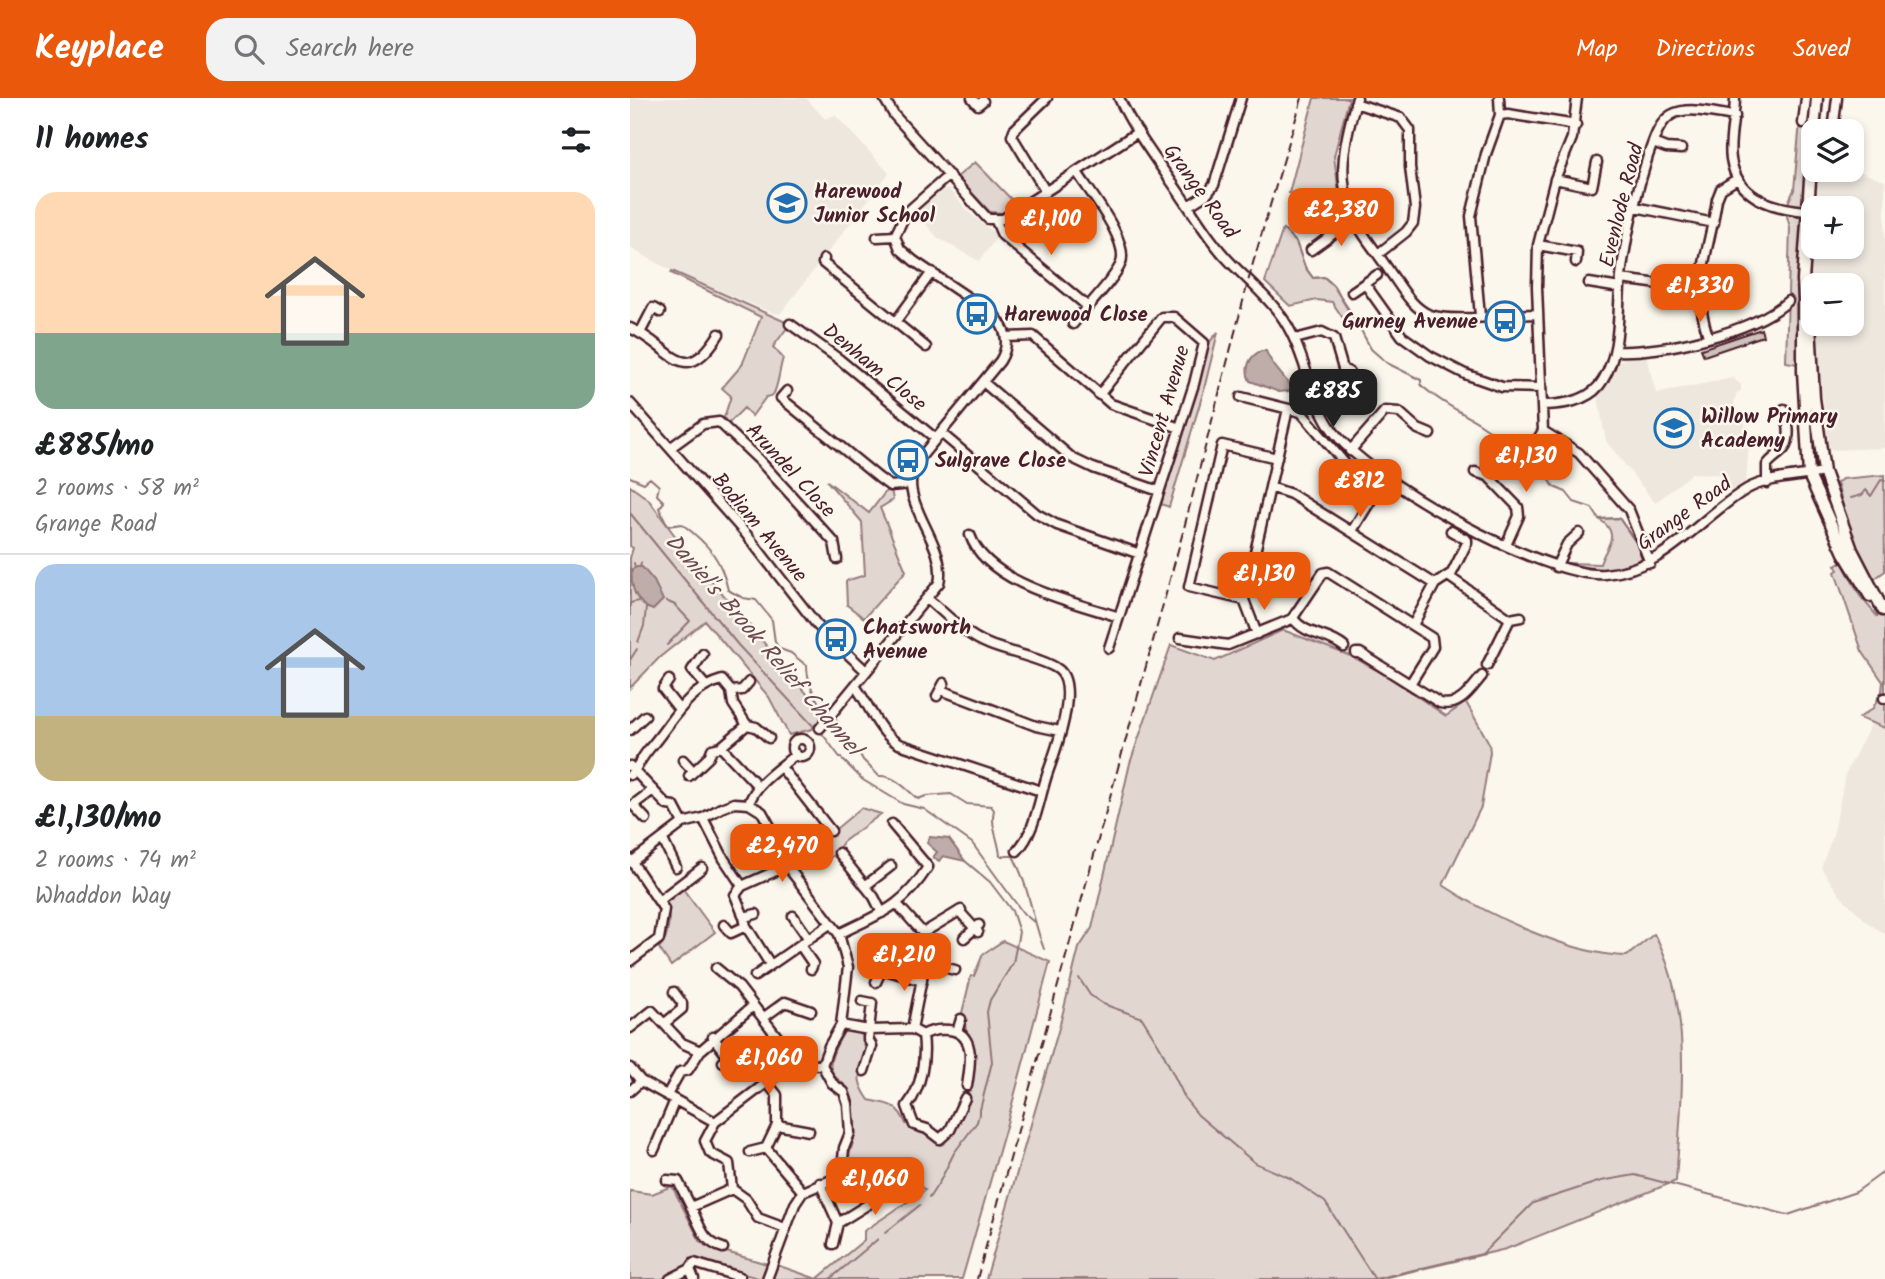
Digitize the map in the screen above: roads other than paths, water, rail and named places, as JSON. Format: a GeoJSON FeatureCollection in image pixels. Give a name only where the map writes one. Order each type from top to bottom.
{"type":"FeatureCollection","features":[{"type":"Feature","properties":{"kind":"main road"},"geometry":{"type":"LineString","coordinates":[[1815,119],[1817,98]]}},
{"type":"Feature","properties":{"kind":"main road"},"geometry":{"type":"LineString","coordinates":[[1802,336],[1809,475],[1848,551]]}},
{"type":"Feature","properties":{"kind":"main road"},"geometry":{"type":"LineString","coordinates":[[1811,336],[1814,398],[1824,472],[1858,580],[1874,603],[1884,611]]}},
{"type":"Feature","properties":{"kind":"street"},"geometry":{"type":"LineString","coordinates":[[884,98],[894,115],[988,219],[1003,219],[1138,132]]}},
{"type":"Feature","properties":{"kind":"street"},"geometry":{"type":"LineString","coordinates":[[972,98],[978,105],[984,101]]}},
{"type":"Feature","properties":{"kind":"street"},"geometry":{"type":"LineString","coordinates":[[1046,192],[1012,136],[1014,130],[1047,98]]}},
{"type":"Feature","properties":{"kind":"street","name":"Grange Road"},"geometry":{"type":"LineString","coordinates":[[1119,98],[1138,132],[1188,206],[1231,263],[1280,314],[1295,339],[1312,393],[1331,429],[1350,451],[1384,479],[1419,500],[1506,545],[1556,567],[1576,572],[1605,574],[1650,563],[1676,546],[1740,494],[1767,482],[1824,472]]}},
{"type":"Feature","properties":{"kind":"street"},"geometry":{"type":"LineString","coordinates":[[1480,316],[1471,216],[1482,166],[1500,115],[1499,98]]}},
{"type":"Feature","properties":{"kind":"street"},"geometry":{"type":"LineString","coordinates":[[1531,449],[1543,431],[1538,245],[1555,178],[1576,125],[1577,98]]}},
{"type":"Feature","properties":{"kind":"street"},"geometry":{"type":"LineString","coordinates":[[1735,98],[1731,158],[1737,178],[1755,198],[1766,204],[1801,210]]}},
{"type":"Feature","properties":{"kind":"street"},"geometry":{"type":"LineString","coordinates":[[1803,119],[1806,98]]}},
{"type":"Feature","properties":{"kind":"street"},"geometry":{"type":"LineString","coordinates":[[1834,119],[1837,98]]}},
{"type":"Feature","properties":{"kind":"street"},"geometry":{"type":"LineString","coordinates":[[1188,206],[1207,194],[1214,185],[1237,99]]}},
{"type":"Feature","properties":{"kind":"street"},"geometry":{"type":"LineString","coordinates":[[1378,254],[1406,233],[1413,223],[1415,208],[1409,167],[1410,130],[1407,123],[1394,114],[1356,100],[1343,144],[1342,176],[1354,219],[1378,254],[1421,310],[1437,316],[1538,314]]}},
{"type":"Feature","properties":{"kind":"street","name":"Evenlode Road"},"geometry":{"type":"LineString","coordinates":[[1542,405],[1575,401],[1591,393],[1604,379],[1615,351],[1620,284],[1635,207],[1653,144],[1664,122],[1681,111],[1735,116]]}},
{"type":"Feature","properties":{"kind":"street"},"geometry":{"type":"LineString","coordinates":[[1500,115],[1576,125]]}},
{"type":"Feature","properties":{"kind":"street"},"geometry":{"type":"LineString","coordinates":[[1653,144],[1665,148],[1684,148]]}},
{"type":"Feature","properties":{"kind":"street"},"geometry":{"type":"LineString","coordinates":[[1555,178],[1592,187],[1597,162]]}},
{"type":"Feature","properties":{"kind":"street"},"geometry":{"type":"LineString","coordinates":[[1073,324],[1118,269],[1122,247],[1077,172]]}},
{"type":"Feature","properties":{"kind":"street"},"geometry":{"type":"LineString","coordinates":[[820,728],[939,583],[941,561],[911,484],[915,465],[1004,354],[1004,327],[994,315],[900,249],[895,236],[906,214],[949,175]]}},
{"type":"Feature","properties":{"kind":"street"},"geometry":{"type":"LineString","coordinates":[[1708,336],[1699,305],[1700,287],[1721,189],[1737,178]]}},
{"type":"Feature","properties":{"kind":"street"},"geometry":{"type":"LineString","coordinates":[[1635,207],[1714,223]]}},
{"type":"Feature","properties":{"kind":"street"},"geometry":{"type":"LineString","coordinates":[[1311,250],[1354,219]]}},
{"type":"Feature","properties":{"kind":"street"},"geometry":{"type":"LineString","coordinates":[[996,220],[1002,236],[1087,306]]}},
{"type":"Feature","properties":{"kind":"street"},"geometry":{"type":"LineString","coordinates":[[877,237],[895,236]]}},
{"type":"Feature","properties":{"kind":"street"},"geometry":{"type":"LineString","coordinates":[[1538,245],[1577,252],[1576,262]]}},
{"type":"Feature","properties":{"kind":"street"},"geometry":{"type":"LineString","coordinates":[[824,259],[823,262],[833,274],[896,321],[925,348],[933,340]]}},
{"type":"Feature","properties":{"kind":"street"},"geometry":{"type":"LineString","coordinates":[[896,321],[932,272]]}},
{"type":"Feature","properties":{"kind":"street"},"geometry":{"type":"LineString","coordinates":[[1352,292],[1377,275]]}},
{"type":"Feature","properties":{"kind":"street"},"geometry":{"type":"LineString","coordinates":[[1365,284],[1402,336],[1430,356],[1465,374],[1502,387],[1541,388]]}},
{"type":"Feature","properties":{"kind":"street","name":"Evenlode Road"},"geometry":{"type":"LineString","coordinates":[[1589,284],[1620,284]]}},
{"type":"Feature","properties":{"kind":"street"},"geometry":{"type":"LineString","coordinates":[[1620,284],[1661,284]]}},
{"type":"Feature","properties":{"kind":"street"},"geometry":{"type":"LineString","coordinates":[[1615,351],[1645,352],[1708,336],[1761,320],[1775,313],[1788,301]]}},
{"type":"Feature","properties":{"kind":"street"},"geometry":{"type":"LineString","coordinates":[[640,332],[653,308],[660,312]]}},
{"type":"Feature","properties":{"kind":"street","name":"Vincent Avenue"},"geometry":{"type":"LineString","coordinates":[[1100,395],[1158,321],[1166,315],[1174,317],[1201,338],[1205,348],[1109,648]]}},
{"type":"Feature","properties":{"kind":"street","name":"Denham Close"},"geometry":{"type":"LineString","coordinates":[[790,324],[839,359],[1037,514],[1057,526],[1140,554]]}},
{"type":"Feature","properties":{"kind":"street"},"geometry":{"type":"LineString","coordinates":[[630,328],[658,344],[670,356],[688,362],[695,362],[708,351],[719,334]]}},
{"type":"Feature","properties":{"kind":"street"},"geometry":{"type":"LineString","coordinates":[[1295,339],[1322,332],[1334,338],[1344,371]]}},
{"type":"Feature","properties":{"kind":"street"},"geometry":{"type":"LineString","coordinates":[[1006,337],[1033,337],[1111,404],[1180,428]]}},
{"type":"Feature","properties":{"kind":"street"},"geometry":{"type":"LineString","coordinates":[[983,382],[1072,458],[1159,491]]}},
{"type":"Feature","properties":{"kind":"street"},"geometry":{"type":"LineString","coordinates":[[786,391],[781,398],[879,478],[890,486],[911,484]]}},
{"type":"Feature","properties":{"kind":"street"},"geometry":{"type":"LineString","coordinates":[[1241,397],[1308,417],[1324,441],[1348,467]]}},
{"type":"Feature","properties":{"kind":"street","name":"Bodiam Avenue"},"geometry":{"type":"LineString","coordinates":[[630,403],[746,534],[825,634],[866,671]]}},
{"type":"Feature","properties":{"kind":"street"},"geometry":{"type":"LineString","coordinates":[[1257,634],[1244,600],[1288,409]]}},
{"type":"Feature","properties":{"kind":"street"},"geometry":{"type":"LineString","coordinates":[[1767,482],[1767,465],[1785,448],[1788,441],[1788,419],[1784,409]]}},
{"type":"Feature","properties":{"kind":"street"},"geometry":{"type":"LineString","coordinates":[[1350,451],[1385,411],[1399,412],[1418,429],[1430,434]]}},
{"type":"Feature","properties":{"kind":"street","name":"Arundel Close"},"geometry":{"type":"LineString","coordinates":[[670,448],[703,425],[719,422],[759,460],[834,542],[836,559]]}},
{"type":"Feature","properties":{"kind":"street"},"geometry":{"type":"LineString","coordinates":[[1543,431],[1578,453],[1629,510],[1650,563]]}},
{"type":"Feature","properties":{"kind":"street"},"geometry":{"type":"LineString","coordinates":[[1244,600],[1189,587],[1222,445],[1277,458]]}},
{"type":"Feature","properties":{"kind":"street"},"geometry":{"type":"LineString","coordinates":[[1473,472],[1488,476],[1518,507],[1519,516],[1506,545]]}},
{"type":"Feature","properties":{"kind":"street"},"geometry":{"type":"LineString","coordinates":[[1352,531],[1384,479]]}},
{"type":"Feature","properties":{"kind":"street"},"geometry":{"type":"LineString","coordinates":[[1270,487],[1291,494],[1436,584]]}},
{"type":"Feature","properties":{"kind":"street"},"geometry":{"type":"LineString","coordinates":[[1413,625],[1436,584],[1448,576],[1467,542],[1451,531]]}},
{"type":"Feature","properties":{"kind":"street"},"geometry":{"type":"LineString","coordinates":[[1556,567],[1567,544],[1578,538]]}},
{"type":"Feature","properties":{"kind":"street"},"geometry":{"type":"LineString","coordinates":[[983,539],[971,539],[976,550],[1011,577],[1044,592],[1119,617]]}},
{"type":"Feature","properties":{"kind":"street"},"geometry":{"type":"LineString","coordinates":[[1180,638],[1220,645],[1237,642],[1293,618],[1325,572],[1430,635],[1434,641],[1433,647],[1410,684]]}},
{"type":"Feature","properties":{"kind":"street"},"geometry":{"type":"LineString","coordinates":[[1448,576],[1510,619],[1521,617]]}},
{"type":"Feature","properties":{"kind":"street"},"geometry":{"type":"LineString","coordinates":[[928,599],[986,644],[1058,668],[1065,677],[1068,689],[1060,731],[1026,842],[1017,851]]}},
{"type":"Feature","properties":{"kind":"street"},"geometry":{"type":"LineString","coordinates":[[1293,618],[1303,629],[1340,642]]}},
{"type":"Feature","properties":{"kind":"street"},"geometry":{"type":"LineString","coordinates":[[1486,665],[1510,619]]}},
{"type":"Feature","properties":{"kind":"street"},"geometry":{"type":"LineString","coordinates":[[1356,653],[1448,705],[1457,704],[1482,677]]}},
{"type":"Feature","properties":{"kind":"street"},"geometry":{"type":"LineString","coordinates":[[703,654],[692,670],[705,685]]}},
{"type":"Feature","properties":{"kind":"street"},"geometry":{"type":"LineString","coordinates":[[669,680],[661,690],[678,708]]}},
{"type":"Feature","properties":{"kind":"street"},"geometry":{"type":"LineString","coordinates":[[684,823],[674,806],[667,805],[631,771],[678,708],[705,685],[722,680],[731,691],[733,704],[747,725],[756,727],[769,738]]}},
{"type":"Feature","properties":{"kind":"street"},"geometry":{"type":"LineString","coordinates":[[731,691],[741,690],[749,682]]}},
{"type":"Feature","properties":{"kind":"street"},"geometry":{"type":"LineString","coordinates":[[855,686],[884,733],[899,744],[1041,791]]}},
{"type":"Feature","properties":{"kind":"street"},"geometry":{"type":"LineString","coordinates":[[941,690],[967,703],[1035,726],[1060,731]]}},
{"type":"Feature","properties":{"kind":"street"},"geometry":{"type":"LineString","coordinates":[[630,730],[645,716]]}},
{"type":"Feature","properties":{"kind":"street"},"geometry":{"type":"LineString","coordinates":[[683,760],[694,771],[709,757],[712,749],[721,747],[747,725]]}},
{"type":"Feature","properties":{"kind":"street"},"geometry":{"type":"LineString","coordinates":[[810,739],[808,754],[803,757],[796,754],[793,747],[795,741],[810,739]]}},
{"type":"Feature","properties":{"kind":"street"},"geometry":{"type":"LineString","coordinates":[[721,747],[757,785]]}},
{"type":"Feature","properties":{"kind":"street"},"geometry":{"type":"LineString","coordinates":[[749,804],[757,785],[796,754]]}},
{"type":"Feature","properties":{"kind":"street"},"geometry":{"type":"LineString","coordinates":[[781,767],[831,831]]}},
{"type":"Feature","properties":{"kind":"street"},"geometry":{"type":"LineString","coordinates":[[646,819],[633,810],[634,805],[653,789]]}},
{"type":"Feature","properties":{"kind":"street"},"geometry":{"type":"LineString","coordinates":[[630,961],[659,939],[664,909],[631,860],[684,823],[703,818],[734,803],[749,804],[762,812],[781,846],[787,866],[839,934],[848,967],[841,1025],[822,1065],[832,1083],[844,1092],[848,1104],[850,1133],[839,1175],[803,1192],[795,1204],[767,1279]]}},
{"type":"Feature","properties":{"kind":"street"},"geometry":{"type":"LineString","coordinates":[[703,818],[724,859],[742,886]]}},
{"type":"Feature","properties":{"kind":"street"},"geometry":{"type":"LineString","coordinates":[[839,934],[897,904],[914,890],[932,869],[892,824]]}},
{"type":"Feature","properties":{"kind":"street"},"geometry":{"type":"LineString","coordinates":[[747,842],[772,830]]}},
{"type":"Feature","properties":{"kind":"street"},"geometry":{"type":"LineString","coordinates":[[663,840],[678,864]]}},
{"type":"Feature","properties":{"kind":"street"},"geometry":{"type":"LineString","coordinates":[[839,853],[882,913]]}},
{"type":"Feature","properties":{"kind":"street"},"geometry":{"type":"LineString","coordinates":[[770,964],[746,926],[735,895],[742,886],[787,866]]}},
{"type":"Feature","properties":{"kind":"street"},"geometry":{"type":"LineString","coordinates":[[865,886],[891,866]]}},
{"type":"Feature","properties":{"kind":"street"},"geometry":{"type":"LineString","coordinates":[[660,900],[702,868]]}},
{"type":"Feature","properties":{"kind":"street"},"geometry":{"type":"LineString","coordinates":[[897,904],[923,933],[928,947],[912,1030]]}},
{"type":"Feature","properties":{"kind":"street"},"geometry":{"type":"LineString","coordinates":[[923,933],[960,911],[977,929],[964,939]]}},
{"type":"Feature","properties":{"kind":"street"},"geometry":{"type":"LineString","coordinates":[[744,916],[756,914]]}},
{"type":"Feature","properties":{"kind":"street"},"geometry":{"type":"LineString","coordinates":[[793,916],[809,939]]}},
{"type":"Feature","properties":{"kind":"street"},"geometry":{"type":"LineString","coordinates":[[755,975],[830,924]]}},
{"type":"Feature","properties":{"kind":"street"},"geometry":{"type":"LineString","coordinates":[[724,925],[730,936],[746,926]]}},
{"type":"Feature","properties":{"kind":"street"},"geometry":{"type":"LineString","coordinates":[[800,945],[813,964],[811,969]]}},
{"type":"Feature","properties":{"kind":"street"},"geometry":{"type":"LineString","coordinates":[[877,960],[882,969],[922,981]]}},
{"type":"Feature","properties":{"kind":"street"},"geometry":{"type":"LineString","coordinates":[[927,962],[954,972],[958,961]]}},
{"type":"Feature","properties":{"kind":"street"},"geometry":{"type":"LineString","coordinates":[[716,968],[733,981],[763,1018],[789,1052],[791,1064]]}},
{"type":"Feature","properties":{"kind":"street"},"geometry":{"type":"LineString","coordinates":[[876,982],[882,969]]}},
{"type":"Feature","properties":{"kind":"street"},"geometry":{"type":"LineString","coordinates":[[665,1023],[682,1009],[682,1003],[674,992]]}},
{"type":"Feature","properties":{"kind":"street"},"geometry":{"type":"LineString","coordinates":[[862,1001],[872,1003],[868,1039],[872,1046],[864,1071]]}},
{"type":"Feature","properties":{"kind":"street"},"geometry":{"type":"LineString","coordinates":[[763,1018],[785,1002],[811,1011]]}},
{"type":"Feature","properties":{"kind":"street"},"geometry":{"type":"LineString","coordinates":[[653,1150],[680,1072],[688,1070],[713,1037],[753,1006]]}},
{"type":"Feature","properties":{"kind":"street"},"geometry":{"type":"LineString","coordinates":[[630,1028],[652,1011],[682,1043],[700,1051]]}},
{"type":"Feature","properties":{"kind":"street"},"geometry":{"type":"LineString","coordinates":[[957,1032],[961,1018]]}},
{"type":"Feature","properties":{"kind":"street"},"geometry":{"type":"LineString","coordinates":[[841,1025],[869,1030],[912,1030],[923,1035],[942,1029],[957,1032],[964,1036],[970,1050],[967,1086]]}},
{"type":"Feature","properties":{"kind":"street"},"geometry":{"type":"LineString","coordinates":[[923,1035],[917,1091],[907,1105],[914,1125],[927,1129],[940,1139],[950,1130],[965,1098]]}},
{"type":"Feature","properties":{"kind":"street"},"geometry":{"type":"LineString","coordinates":[[713,1037],[728,1057],[723,1062]]}},
{"type":"Feature","properties":{"kind":"street"},"geometry":{"type":"LineString","coordinates":[[732,1189],[732,1169],[729,1163],[710,1153],[705,1141],[715,1122],[791,1064],[822,1065]]}},
{"type":"Feature","properties":{"kind":"street"},"geometry":{"type":"LineString","coordinates":[[630,1068],[642,1081],[715,1122]]}},
{"type":"Feature","properties":{"kind":"street"},"geometry":{"type":"LineString","coordinates":[[630,1091],[642,1081]]}},
{"type":"Feature","properties":{"kind":"street"},"geometry":{"type":"LineString","coordinates":[[750,1152],[766,1148],[774,1137],[777,1125],[777,1095],[766,1081]]}},
{"type":"Feature","properties":{"kind":"street"},"geometry":{"type":"LineString","coordinates":[[777,1125],[809,1130]]}},
{"type":"Feature","properties":{"kind":"street"},"geometry":{"type":"LineString","coordinates":[[766,1148],[803,1192]]}},
{"type":"Feature","properties":{"kind":"street"},"geometry":{"type":"LineString","coordinates":[[667,1180],[678,1181],[705,1239],[710,1244],[723,1248]]}},
{"type":"Feature","properties":{"kind":"street"},"geometry":{"type":"LineString","coordinates":[[820,1183],[838,1223],[833,1244]]}},
{"type":"Feature","properties":{"kind":"street"},"geometry":{"type":"LineString","coordinates":[[691,1207],[732,1189]]}},
{"type":"Feature","properties":{"kind":"street"},"geometry":{"type":"LineString","coordinates":[[732,1189],[746,1199],[758,1218],[785,1228]]}},
{"type":"Feature","properties":{"kind":"street"},"geometry":{"type":"LineString","coordinates":[[838,1223],[879,1203],[876,1189]]}},
{"type":"Feature","properties":{"kind":"street"},"geometry":{"type":"LineString","coordinates":[[670,1279],[690,1269],[694,1263],[740,1277]]}},
{"type":"Feature","properties":{"kind":"street"},"geometry":{"type":"LineString","coordinates":[[690,1269],[694,1279]]}},
{"type":"Feature","properties":{"kind":"waterway"},"geometry":{"type":"LineString","coordinates":[[1283,229],[1296,242],[1305,267],[1313,278],[1324,277],[1333,285],[1371,349],[1387,363],[1421,380],[1421,385],[1436,397],[1485,427],[1535,465],[1542,467],[1554,487],[1566,492],[1574,502],[1592,508],[1599,519],[1619,518],[1635,541]]}},
{"type":"Feature","properties":{"kind":"waterway"},"geometry":{"type":"LineString","coordinates":[[630,477],[644,483],[650,478],[659,486],[657,495],[664,502],[659,508],[668,526],[682,524],[691,531],[712,552],[722,569],[728,590],[743,598],[756,600],[772,620],[775,642],[780,649],[791,653],[807,666],[813,692],[829,715]]}},
{"type":"Feature","properties":{"kind":"waterway"},"geometry":{"type":"LineString","coordinates":[[1851,498],[1862,495],[1866,490],[1871,496],[1881,480],[1885,481]]}},
{"type":"Feature","properties":{"kind":"waterway","name":"Daniel's Brook Relief Channel"},"geometry":{"type":"LineString","coordinates":[[630,513],[738,645],[816,729]]}},
{"type":"Feature","properties":{"kind":"waterway"},"geometry":{"type":"LineString","coordinates":[[634,563],[635,568]]}},
{"type":"Feature","properties":{"kind":"waterway"},"geometry":{"type":"LineString","coordinates":[[640,567],[641,563]]}},
{"type":"Feature","properties":{"kind":"waterway"},"geometry":{"type":"LineString","coordinates":[[630,603],[639,601]]}},
{"type":"Feature","properties":{"kind":"waterway"},"geometry":{"type":"LineString","coordinates":[[666,601],[675,605],[690,621],[667,645]]}},
{"type":"Feature","properties":{"kind":"waterway"},"geometry":{"type":"LineString","coordinates":[[638,642],[644,626],[646,608]]}},
{"type":"Feature","properties":{"kind":"waterway"},"geometry":{"type":"LineString","coordinates":[[630,660],[637,649]]}},
{"type":"Feature","properties":{"kind":"waterway"},"geometry":{"type":"LineString","coordinates":[[833,718],[838,722],[845,744],[858,751],[879,776],[895,780],[918,799],[951,794],[967,804],[991,806],[994,810],[993,822],[1000,856],[1013,856],[1027,890],[1044,949]]}},
{"type":"Feature","properties":{"kind":"waterway","name":"Daniel's Brook Relief Channel"},"geometry":{"type":"LineString","coordinates":[[821,732],[839,756],[863,780],[903,804],[924,809],[972,843],[1023,913],[1034,922]]}},
{"type":"Feature","properties":{"kind":"waterway"},"geometry":{"type":"LineString","coordinates":[[929,1198],[954,1153],[977,1122],[992,1062],[987,1012],[990,1000],[1013,963],[1019,932],[1012,911],[990,882],[965,861]]}},
{"type":"Feature","properties":{"kind":"waterway"},"geometry":{"type":"LineString","coordinates":[[1079,978],[1090,995],[1103,1004],[1142,1018],[1160,1047],[1186,1100],[1198,1115],[1255,1163],[1290,1178],[1325,1202],[1374,1278]]}},
{"type":"Feature","properties":{"kind":"waterway"},"geometry":{"type":"LineString","coordinates":[[1375,1279],[1482,1254],[1533,1203],[1601,1181],[1635,1175],[1788,1215],[1856,1192],[1885,1171]]}},
{"type":"Feature","properties":{"kind":"waterway"},"geometry":{"type":"LineString","coordinates":[[885,1233],[920,1205]]}},
{"type":"Feature","properties":{"kind":"waterway"},"geometry":{"type":"LineString","coordinates":[[830,1279],[878,1239]]}},
{"type":"Feature","properties":{"kind":"railway"},"geometry":{"type":"LineString","coordinates":[[977,1279],[1183,532],[1253,263],[1302,98]]}},
{"type":"Feature","properties":{"kind":"place","name":"Harewood Junior School"},"geometry":{"type":"Point","coordinates":[787,203]}},
{"type":"Feature","properties":{"kind":"place","name":"Harewood Close"},"geometry":{"type":"Point","coordinates":[977,314]}},
{"type":"Feature","properties":{"kind":"place","name":"Gurney Avenue"},"geometry":{"type":"Point","coordinates":[1505,321]}},
{"type":"Feature","properties":{"kind":"place","name":"Willow Primary Academy"},"geometry":{"type":"Point","coordinates":[1674,428]}},
{"type":"Feature","properties":{"kind":"place","name":"Sulgrave Close"},"geometry":{"type":"Point","coordinates":[908,460]}},
{"type":"Feature","properties":{"kind":"place","name":"Chatsworth Avenue"},"geometry":{"type":"Point","coordinates":[836,639]}}]}
